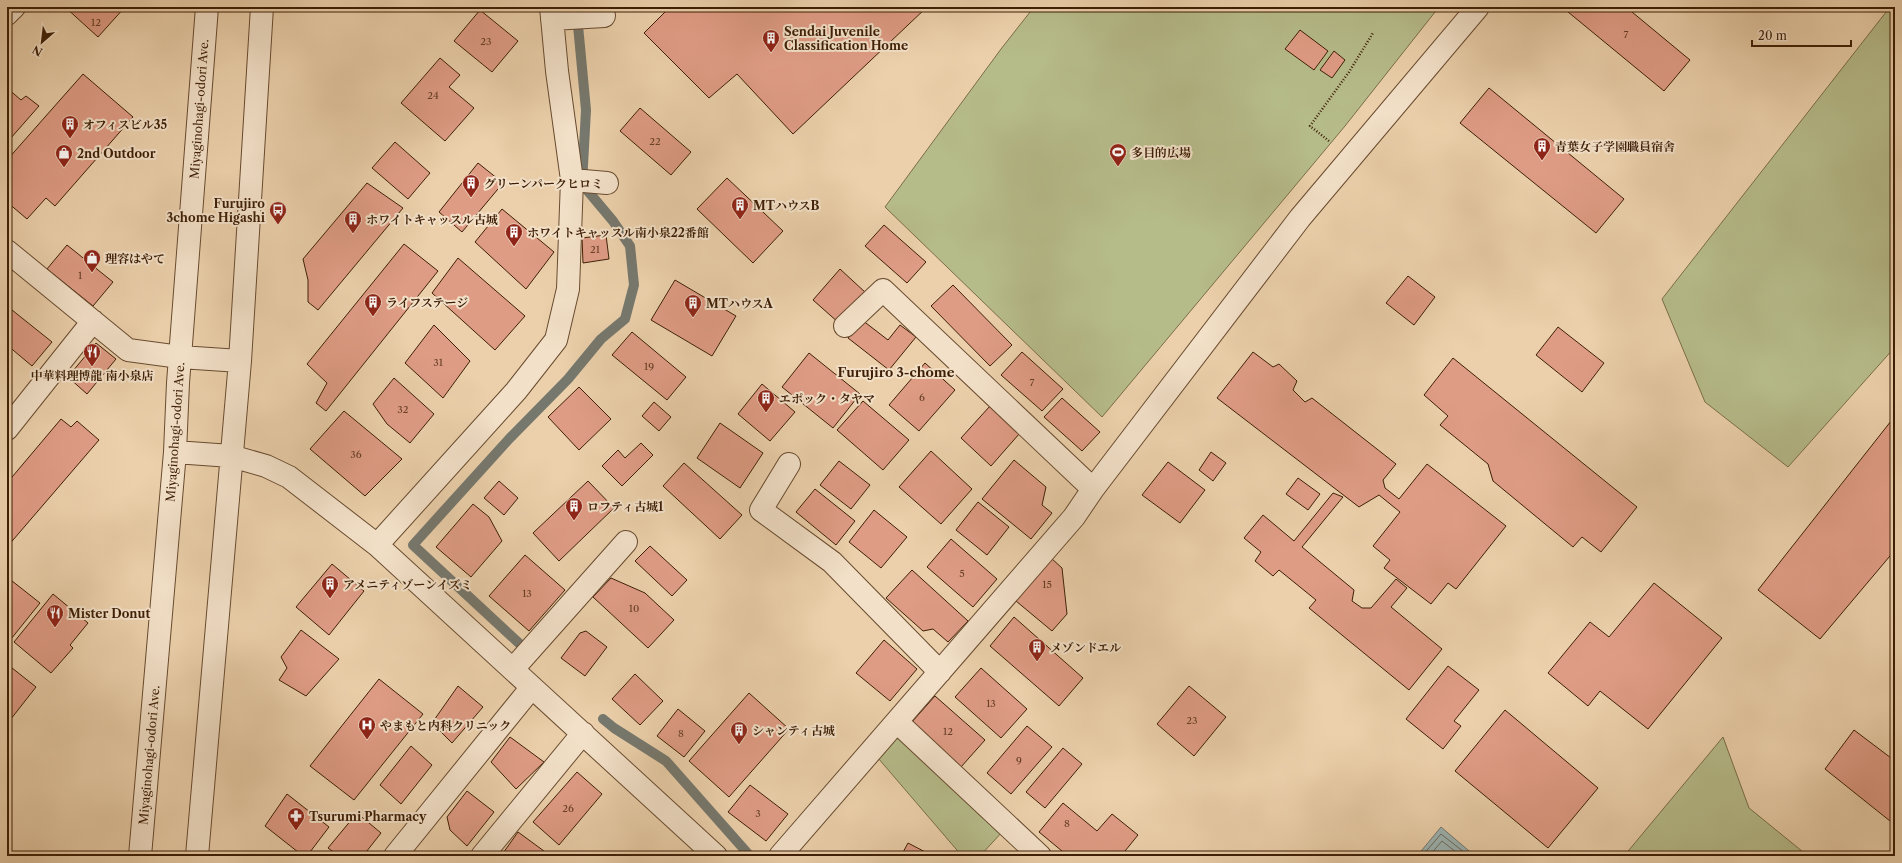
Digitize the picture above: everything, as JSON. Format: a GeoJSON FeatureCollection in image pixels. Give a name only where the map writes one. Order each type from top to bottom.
{"type":"FeatureCollection","features":[{"type":"Feature","properties":{"kind":"street"},"geometry":{"type":"LineString","coordinates":[[7,14],[14,7]]}},
{"type":"Feature","properties":{"kind":"street","name":"Miyaginohagi-odori Ave."},"geometry":{"type":"LineString","coordinates":[[140,856],[175,452],[180,357],[207,7]]}},
{"type":"Feature","properties":{"kind":"street"},"geometry":{"type":"LineString","coordinates":[[196,856],[240,361],[262,7]]}},
{"type":"Feature","properties":{"kind":"street"},"geometry":{"type":"LineString","coordinates":[[780,856],[1074,517],[1092,489],[1300,218],[1478,7]]}},
{"type":"Feature","properties":{"kind":"street"},"geometry":{"type":"LineString","coordinates":[[377,545],[516,391],[556,340],[568,289],[572,180],[557,71],[552,13],[604,16]]}},
{"type":"Feature","properties":{"kind":"street"},"geometry":{"type":"LineString","coordinates":[[572,180],[607,183]]}},
{"type":"Feature","properties":{"kind":"street"},"geometry":{"type":"LineString","coordinates":[[7,251],[128,350],[180,357],[240,361]]}},
{"type":"Feature","properties":{"kind":"street"},"geometry":{"type":"LineString","coordinates":[[845,326],[883,290],[1092,489]]}},
{"type":"Feature","properties":{"kind":"street"},"geometry":{"type":"LineString","coordinates":[[7,429],[92,321]]}},
{"type":"Feature","properties":{"kind":"street"},"geometry":{"type":"LineString","coordinates":[[175,452],[231,456],[266,466],[289,478],[377,545],[716,856]]}},
{"type":"Feature","properties":{"kind":"street"},"geometry":{"type":"LineString","coordinates":[[789,464],[761,510],[832,562],[940,672]]}},
{"type":"Feature","properties":{"kind":"street"},"geometry":{"type":"LineString","coordinates":[[513,669],[626,542]]}},
{"type":"Feature","properties":{"kind":"street"},"geometry":{"type":"LineString","coordinates":[[395,856],[532,687]]}},
{"type":"Feature","properties":{"kind":"street"},"geometry":{"type":"LineString","coordinates":[[897,722],[1040,856]]}},
{"type":"Feature","properties":{"kind":"street"},"geometry":{"type":"LineString","coordinates":[[482,856],[583,733]]}},
{"type":"Feature","properties":{"kind":"path"},"geometry":{"type":"LineString","coordinates":[[1330,142],[1310,126],[1349,72],[1374,33]]}},
{"type":"Feature","properties":{"kind":"green space"},"geometry":{"type":"Polygon","coordinates":[[[1034,7],[1439,7],[1345,126],[1102,417],[885,207],[1001,49],[1034,7]]]}},
{"type":"Feature","properties":{"kind":"green space"},"geometry":{"type":"Polygon","coordinates":[[[1890,7],[1895,7],[1895,347],[1788,467],[1705,402],[1662,299],[1890,7]]]}},
{"type":"Feature","properties":{"kind":"green space"},"geometry":{"type":"Polygon","coordinates":[[[895,735],[1003,831],[980,856],[962,856],[878,758],[895,735]]]}},
{"type":"Feature","properties":{"kind":"green space"},"geometry":{"type":"Polygon","coordinates":[[[1723,737],[1749,808],[1808,856],[1624,856],[1723,737]]]}},
{"type":"Feature","properties":{"kind":"water"},"geometry":{"type":"Polygon","coordinates":[[[1441,827],[1475,856],[1417,856],[1441,827]]]}},
{"type":"Feature","properties":{"kind":"building"},"geometry":{"type":"Polygon","coordinates":[[[65,7],[125,7],[98,37],[65,7]]]}},
{"type":"Feature","properties":{"kind":"building","name":"Sendai Juvenile Classification Home"},"geometry":{"type":"Polygon","coordinates":[[[670,7],[927,7],[793,134],[737,74],[709,98],[644,33],[670,7]]]}},
{"type":"Feature","properties":{"kind":"building"},"geometry":{"type":"Polygon","coordinates":[[[1562,7],[1626,7],[1690,60],[1664,91],[1562,7]]]}},
{"type":"Feature","properties":{"kind":"building"},"geometry":{"type":"Polygon","coordinates":[[[480,10],[518,41],[492,72],[454,41],[480,10]]]}},
{"type":"Feature","properties":{"kind":"building"},"geometry":{"type":"Polygon","coordinates":[[[1300,30],[1328,51],[1314,70],[1285,49],[1300,30]]]}},
{"type":"Feature","properties":{"kind":"building"},"geometry":{"type":"Polygon","coordinates":[[[1334,51],[1345,60],[1332,78],[1320,70],[1334,51]]]}},
{"type":"Feature","properties":{"kind":"building"},"geometry":{"type":"Polygon","coordinates":[[[440,58],[460,75],[449,87],[474,108],[445,141],[401,103],[440,58]]]}},
{"type":"Feature","properties":{"kind":"building","name":"オフィスビル35"},"geometry":{"type":"Polygon","coordinates":[[[83,74],[133,117],[55,206],[46,198],[27,219],[7,202],[7,160],[83,74]]]}},
{"type":"Feature","properties":{"kind":"building"},"geometry":{"type":"Polygon","coordinates":[[[7,88],[21,100],[26,96],[39,106],[10,139],[7,137],[7,88]]]}},
{"type":"Feature","properties":{"kind":"building","name":"青葉女子学園職員宿舎"},"geometry":{"type":"Polygon","coordinates":[[[1489,88],[1624,199],[1596,233],[1460,123],[1489,88]]]}},
{"type":"Feature","properties":{"kind":"building"},"geometry":{"type":"Polygon","coordinates":[[[640,108],[691,152],[671,175],[620,131],[640,108]]]}},
{"type":"Feature","properties":{"kind":"building"},"geometry":{"type":"Polygon","coordinates":[[[395,142],[430,173],[408,199],[372,168],[395,142]]]}},
{"type":"Feature","properties":{"kind":"building","name":"グリーンパークヒロミ"},"geometry":{"type":"Polygon","coordinates":[[[478,163],[503,183],[462,232],[439,212],[478,163]]]}},
{"type":"Feature","properties":{"kind":"building","name":"MTハウスB"},"geometry":{"type":"Polygon","coordinates":[[[727,178],[783,231],[753,263],[697,209],[727,178]]]}},
{"type":"Feature","properties":{"kind":"building","name":"ホワイトキャッスル古城"},"geometry":{"type":"Polygon","coordinates":[[[367,183],[403,208],[318,310],[308,302],[308,280],[303,259],[367,183]]]}},
{"type":"Feature","properties":{"kind":"building","name":"ホワイトキャッスル南小泉22番館"},"geometry":{"type":"Polygon","coordinates":[[[502,209],[554,252],[526,289],[475,242],[502,209]]]}},
{"type":"Feature","properties":{"kind":"building"},"geometry":{"type":"Polygon","coordinates":[[[884,225],[926,262],[907,283],[865,246],[884,225]]]}},
{"type":"Feature","properties":{"kind":"building"},"geometry":{"type":"Polygon","coordinates":[[[606,235],[609,259],[583,263],[582,238],[606,235]]]}},
{"type":"Feature","properties":{"kind":"building","name":"ライフステージ"},"geometry":{"type":"Polygon","coordinates":[[[404,244],[438,271],[326,411],[316,403],[327,383],[307,364],[404,244]]]}},
{"type":"Feature","properties":{"kind":"building"},"geometry":{"type":"Polygon","coordinates":[[[67,245],[113,282],[93,306],[47,269],[67,245]]]}},
{"type":"Feature","properties":{"kind":"building"},"geometry":{"type":"Polygon","coordinates":[[[458,258],[525,316],[495,350],[432,293],[458,258]]]}},
{"type":"Feature","properties":{"kind":"building"},"geometry":{"type":"Polygon","coordinates":[[[840,269],[866,293],[839,323],[813,300],[840,269]]]}},
{"type":"Feature","properties":{"kind":"building"},"geometry":{"type":"Polygon","coordinates":[[[1408,276],[1435,297],[1414,325],[1386,303],[1408,276]]]}},
{"type":"Feature","properties":{"kind":"building","name":"MTハウスA"},"geometry":{"type":"Polygon","coordinates":[[[675,280],[736,316],[712,356],[651,320],[675,280]]]}},
{"type":"Feature","properties":{"kind":"building"},"geometry":{"type":"Polygon","coordinates":[[[953,285],[1012,345],[990,366],[931,306],[953,285]]]}},
{"type":"Feature","properties":{"kind":"building"},"geometry":{"type":"Polygon","coordinates":[[[7,306],[52,342],[32,366],[7,345],[7,306]]]}},
{"type":"Feature","properties":{"kind":"building"},"geometry":{"type":"Polygon","coordinates":[[[862,320],[888,340],[900,325],[916,337],[889,370],[848,338],[862,320]]]}},
{"type":"Feature","properties":{"kind":"building"},"geometry":{"type":"Polygon","coordinates":[[[434,325],[470,361],[443,398],[405,363],[434,325]]]}},
{"type":"Feature","properties":{"kind":"building"},"geometry":{"type":"Polygon","coordinates":[[[1558,327],[1604,363],[1582,392],[1536,355],[1558,327]]]}},
{"type":"Feature","properties":{"kind":"building"},"geometry":{"type":"Polygon","coordinates":[[[632,332],[686,377],[667,400],[612,355],[632,332]]]}},
{"type":"Feature","properties":{"kind":"building"},"geometry":{"type":"Polygon","coordinates":[[[96,343],[116,359],[87,394],[68,377],[96,343]]]}},
{"type":"Feature","properties":{"kind":"building"},"geometry":{"type":"Polygon","coordinates":[[[1022,352],[1063,389],[1042,411],[1001,375],[1022,352]]]}},
{"type":"Feature","properties":{"kind":"building"},"geometry":{"type":"Polygon","coordinates":[[[1253,352],[1273,367],[1279,364],[1297,381],[1293,390],[1305,402],[1312,398],[1396,464],[1383,480],[1385,488],[1399,499],[1427,464],[1506,526],[1456,589],[1448,583],[1431,604],[1384,568],[1390,560],[1373,546],[1400,512],[1379,495],[1359,507],[1217,398],[1253,352]]]}},
{"type":"Feature","properties":{"kind":"building"},"geometry":{"type":"Polygon","coordinates":[[[809,353],[860,394],[833,428],[782,387],[809,353]]]}},
{"type":"Feature","properties":{"kind":"building"},"geometry":{"type":"Polygon","coordinates":[[[1453,358],[1637,507],[1601,552],[1582,537],[1573,547],[1493,481],[1488,464],[1440,425],[1448,416],[1424,395],[1453,358]]]}},
{"type":"Feature","properties":{"kind":"building"},"geometry":{"type":"Polygon","coordinates":[[[925,363],[955,390],[919,431],[889,405],[925,363]]]}},
{"type":"Feature","properties":{"kind":"building"},"geometry":{"type":"Polygon","coordinates":[[[394,378],[434,414],[410,443],[387,424],[373,404],[394,378]]]}},
{"type":"Feature","properties":{"kind":"building","name":"エポック・タヤマ"},"geometry":{"type":"Polygon","coordinates":[[[762,384],[795,412],[770,441],[738,414],[762,384]]]}},
{"type":"Feature","properties":{"kind":"building"},"geometry":{"type":"Polygon","coordinates":[[[579,387],[611,419],[579,450],[548,417],[579,387]]]}},
{"type":"Feature","properties":{"kind":"building"},"geometry":{"type":"Polygon","coordinates":[[[1062,398],[1100,432],[1082,451],[1044,417],[1062,398]]]}},
{"type":"Feature","properties":{"kind":"building"},"geometry":{"type":"Polygon","coordinates":[[[863,401],[909,440],[883,470],[837,430],[863,401]]]}},
{"type":"Feature","properties":{"kind":"building"},"geometry":{"type":"Polygon","coordinates":[[[654,402],[671,417],[659,431],[642,416],[654,402]]]}},
{"type":"Feature","properties":{"kind":"building"},"geometry":{"type":"Polygon","coordinates":[[[990,406],[1020,433],[991,466],[961,438],[990,406]]]}},
{"type":"Feature","properties":{"kind":"building"},"geometry":{"type":"Polygon","coordinates":[[[344,411],[402,459],[365,496],[310,449],[344,411]]]}},
{"type":"Feature","properties":{"kind":"building"},"geometry":{"type":"Polygon","coordinates":[[[1895,416],[1895,550],[1820,639],[1758,590],[1895,416]]]}},
{"type":"Feature","properties":{"kind":"building"},"geometry":{"type":"Polygon","coordinates":[[[61,419],[71,427],[77,421],[99,440],[7,547],[7,483],[61,419]]]}},
{"type":"Feature","properties":{"kind":"building"},"geometry":{"type":"Polygon","coordinates":[[[720,423],[763,453],[740,488],[697,458],[720,423]]]}},
{"type":"Feature","properties":{"kind":"building"},"geometry":{"type":"Polygon","coordinates":[[[641,443],[653,455],[622,486],[602,466],[618,450],[625,458],[641,443]]]}},
{"type":"Feature","properties":{"kind":"building"},"geometry":{"type":"Polygon","coordinates":[[[931,451],[972,489],[941,524],[899,487],[931,451]]]}},
{"type":"Feature","properties":{"kind":"building"},"geometry":{"type":"Polygon","coordinates":[[[1211,452],[1226,463],[1213,481],[1199,470],[1211,452]]]}},
{"type":"Feature","properties":{"kind":"building"},"geometry":{"type":"Polygon","coordinates":[[[1014,460],[1046,487],[1042,505],[1052,513],[1031,539],[982,499],[1014,460]]]}},
{"type":"Feature","properties":{"kind":"building"},"geometry":{"type":"Polygon","coordinates":[[[839,461],[870,485],[851,509],[820,485],[839,461]]]}},
{"type":"Feature","properties":{"kind":"building"},"geometry":{"type":"Polygon","coordinates":[[[1168,462],[1205,490],[1180,523],[1142,495],[1168,462]]]}},
{"type":"Feature","properties":{"kind":"building"},"geometry":{"type":"Polygon","coordinates":[[[684,463],[742,515],[720,539],[663,486],[684,463]]]}},
{"type":"Feature","properties":{"kind":"building"},"geometry":{"type":"Polygon","coordinates":[[[1298,478],[1320,494],[1308,510],[1286,494],[1298,478]]]}},
{"type":"Feature","properties":{"kind":"building"},"geometry":{"type":"Polygon","coordinates":[[[499,481],[518,498],[504,515],[484,498],[499,481]]]}},
{"type":"Feature","properties":{"kind":"building","name":"ロフティ古城1"},"geometry":{"type":"Polygon","coordinates":[[[588,481],[614,508],[559,561],[533,533],[588,481]]]}},
{"type":"Feature","properties":{"kind":"building"},"geometry":{"type":"Polygon","coordinates":[[[815,489],[855,521],[836,545],[796,512],[815,489]]]}},
{"type":"Feature","properties":{"kind":"building"},"geometry":{"type":"Polygon","coordinates":[[[1333,493],[1343,497],[1302,547],[1354,590],[1352,601],[1362,608],[1371,608],[1396,579],[1407,588],[1391,607],[1442,649],[1409,690],[1309,608],[1316,600],[1279,570],[1273,576],[1255,561],[1261,552],[1244,538],[1263,515],[1294,541],[1333,493]]]}},
{"type":"Feature","properties":{"kind":"building"},"geometry":{"type":"Polygon","coordinates":[[[978,502],[1009,527],[987,555],[956,530],[978,502]]]}},
{"type":"Feature","properties":{"kind":"building"},"geometry":{"type":"Polygon","coordinates":[[[473,504],[489,517],[502,541],[471,577],[436,547],[473,504]]]}},
{"type":"Feature","properties":{"kind":"building"},"geometry":{"type":"Polygon","coordinates":[[[874,510],[907,537],[881,568],[849,542],[874,510]]]}},
{"type":"Feature","properties":{"kind":"building"},"geometry":{"type":"Polygon","coordinates":[[[951,539],[997,579],[973,607],[927,567],[951,539]]]}},
{"type":"Feature","properties":{"kind":"building"},"geometry":{"type":"Polygon","coordinates":[[[650,546],[687,580],[672,596],[635,561],[650,546]]]}},
{"type":"Feature","properties":{"kind":"building"},"geometry":{"type":"Polygon","coordinates":[[[525,555],[565,590],[529,631],[489,596],[525,555]]]}},
{"type":"Feature","properties":{"kind":"building"},"geometry":{"type":"Polygon","coordinates":[[[1051,558],[1062,568],[1067,614],[1052,631],[1016,601],[1051,558]]]}},
{"type":"Feature","properties":{"kind":"building","name":"アメニティゾーンイズミ"},"geometry":{"type":"Polygon","coordinates":[[[332,564],[364,591],[329,635],[296,607],[332,564]]]}},
{"type":"Feature","properties":{"kind":"building"},"geometry":{"type":"Polygon","coordinates":[[[912,570],[968,621],[948,642],[933,629],[923,631],[886,598],[912,570]]]}},
{"type":"Feature","properties":{"kind":"building"},"geometry":{"type":"Polygon","coordinates":[[[7,577],[40,603],[7,644],[7,577]]]}},
{"type":"Feature","properties":{"kind":"building"},"geometry":{"type":"Polygon","coordinates":[[[611,578],[645,593],[674,620],[648,648],[593,597],[611,578]]]}},
{"type":"Feature","properties":{"kind":"building"},"geometry":{"type":"Polygon","coordinates":[[[1654,583],[1722,638],[1648,729],[1600,691],[1588,706],[1548,673],[1590,622],[1609,637],[1654,583]]]}},
{"type":"Feature","properties":{"kind":"building"},"geometry":{"type":"Polygon","coordinates":[[[53,594],[88,623],[70,645],[73,648],[51,673],[14,642],[53,594]]]}},
{"type":"Feature","properties":{"kind":"building","name":"メゾンドエル"},"geometry":{"type":"Polygon","coordinates":[[[1014,617],[1083,678],[1059,706],[990,646],[1014,617]]]}},
{"type":"Feature","properties":{"kind":"building"},"geometry":{"type":"Polygon","coordinates":[[[301,630],[339,659],[306,696],[279,680],[287,668],[281,657],[301,630]]]}},
{"type":"Feature","properties":{"kind":"building"},"geometry":{"type":"Polygon","coordinates":[[[586,631],[607,647],[585,676],[561,658],[580,633],[586,631]]]}},
{"type":"Feature","properties":{"kind":"building"},"geometry":{"type":"Polygon","coordinates":[[[884,640],[917,669],[890,701],[856,673],[884,640]]]}},
{"type":"Feature","properties":{"kind":"building"},"geometry":{"type":"Polygon","coordinates":[[[7,664],[36,687],[7,724],[7,664]]]}},
{"type":"Feature","properties":{"kind":"building"},"geometry":{"type":"Polygon","coordinates":[[[1448,666],[1479,690],[1454,721],[1461,726],[1443,749],[1406,719],[1448,666]]]}},
{"type":"Feature","properties":{"kind":"building"},"geometry":{"type":"Polygon","coordinates":[[[981,668],[1027,709],[1001,738],[955,697],[981,668]]]}},
{"type":"Feature","properties":{"kind":"building"},"geometry":{"type":"Polygon","coordinates":[[[635,674],[663,701],[640,725],[612,699],[635,674]]]}},
{"type":"Feature","properties":{"kind":"building"},"geometry":{"type":"Polygon","coordinates":[[[379,679],[423,714],[354,800],[310,766],[379,679]]]}},
{"type":"Feature","properties":{"kind":"building"},"geometry":{"type":"Polygon","coordinates":[[[458,686],[483,707],[452,743],[432,723],[458,686]]]}},
{"type":"Feature","properties":{"kind":"building"},"geometry":{"type":"Polygon","coordinates":[[[1189,686],[1226,717],[1194,756],[1157,724],[1189,686]]]}},
{"type":"Feature","properties":{"kind":"building","name":"シャンティ古城"},"geometry":{"type":"Polygon","coordinates":[[[749,693],[789,729],[729,797],[689,761],[749,693]]]}},
{"type":"Feature","properties":{"kind":"building"},"geometry":{"type":"Polygon","coordinates":[[[935,696],[985,740],[961,767],[911,723],[935,696]]]}},
{"type":"Feature","properties":{"kind":"building"},"geometry":{"type":"Polygon","coordinates":[[[678,709],[705,731],[684,757],[657,736],[678,709]]]}},
{"type":"Feature","properties":{"kind":"building"},"geometry":{"type":"Polygon","coordinates":[[[1505,710],[1598,788],[1548,848],[1455,771],[1505,710]]]}},
{"type":"Feature","properties":{"kind":"building"},"geometry":{"type":"Polygon","coordinates":[[[1027,726],[1052,747],[1011,794],[987,773],[1027,726]]]}},
{"type":"Feature","properties":{"kind":"building"},"geometry":{"type":"Polygon","coordinates":[[[1854,730],[1895,761],[1895,825],[1825,769],[1854,730]]]}},
{"type":"Feature","properties":{"kind":"building"},"geometry":{"type":"Polygon","coordinates":[[[510,737],[544,762],[516,789],[491,762],[510,737]]]}},
{"type":"Feature","properties":{"kind":"building"},"geometry":{"type":"Polygon","coordinates":[[[411,746],[432,765],[401,804],[380,785],[411,746]]]}},
{"type":"Feature","properties":{"kind":"building"},"geometry":{"type":"Polygon","coordinates":[[[1063,748],[1082,764],[1045,808],[1026,792],[1063,748]]]}},
{"type":"Feature","properties":{"kind":"building"},"geometry":{"type":"Polygon","coordinates":[[[577,772],[602,794],[559,845],[533,822],[577,772]]]}},
{"type":"Feature","properties":{"kind":"building"},"geometry":{"type":"Polygon","coordinates":[[[750,785],[788,814],[766,841],[728,812],[750,785]]]}},
{"type":"Feature","properties":{"kind":"building"},"geometry":{"type":"Polygon","coordinates":[[[467,791],[494,812],[467,846],[450,830],[447,817],[467,791]]]}},
{"type":"Feature","properties":{"kind":"building"},"geometry":{"type":"Polygon","coordinates":[[[287,794],[329,827],[307,856],[303,856],[265,826],[287,794]]]}},
{"type":"Feature","properties":{"kind":"building"},"geometry":{"type":"Polygon","coordinates":[[[1063,803],[1097,831],[1112,814],[1138,835],[1121,856],[1068,856],[1039,832],[1063,803]]]}},
{"type":"Feature","properties":{"kind":"building"},"geometry":{"type":"Polygon","coordinates":[[[357,813],[381,833],[363,856],[339,856],[328,848],[357,813]]]}},
{"type":"Feature","properties":{"kind":"building"},"geometry":{"type":"Polygon","coordinates":[[[518,832],[548,854],[547,856],[501,856],[518,832]]]}},
{"type":"Feature","properties":{"kind":"building"},"geometry":{"type":"Polygon","coordinates":[[[908,843],[933,856],[901,856],[908,843]]]}},
{"type":"Feature","properties":{"kind":"building"},"geometry":{"type":"Polygon","coordinates":[[[581,851],[587,856],[576,856],[581,851]]]}},
{"type":"Feature","properties":{"kind":"waterway"},"geometry":{"type":"LineString","coordinates":[[522,646],[413,545],[509,439],[568,379],[601,339],[625,319],[634,285],[630,246],[613,221],[582,184],[586,110],[577,15]]}},
{"type":"Feature","properties":{"kind":"waterway"},"geometry":{"type":"LineString","coordinates":[[603,719],[614,728],[666,761],[750,856]]}},
{"type":"Feature","properties":{"kind":"place","name":"Sendai Juvenile Classification Home"},"geometry":{"type":"Point","coordinates":[771,53]}},
{"type":"Feature","properties":{"kind":"place","name":"オフィスビル35"},"geometry":{"type":"Point","coordinates":[70,139]}},
{"type":"Feature","properties":{"kind":"place","name":"青葉女子学園職員宿舎"},"geometry":{"type":"Point","coordinates":[1542,161]}},
{"type":"Feature","properties":{"kind":"place","name":"多目的広場"},"geometry":{"type":"Point","coordinates":[1118,167]}},
{"type":"Feature","properties":{"kind":"place","name":"2nd Outdoor"},"geometry":{"type":"Point","coordinates":[64,168]}},
{"type":"Feature","properties":{"kind":"place","name":"グリーンパークヒロミ"},"geometry":{"type":"Point","coordinates":[471,198]}},
{"type":"Feature","properties":{"kind":"place","name":"MTハウスB"},"geometry":{"type":"Point","coordinates":[740,220]}},
{"type":"Feature","properties":{"kind":"place","name":"Furujiro 3chome Higashi"},"geometry":{"type":"Point","coordinates":[278,225]}},
{"type":"Feature","properties":{"kind":"place","name":"ホワイトキャッスル古城"},"geometry":{"type":"Point","coordinates":[353,234]}},
{"type":"Feature","properties":{"kind":"place","name":"ホワイトキャッスル南小泉22番館"},"geometry":{"type":"Point","coordinates":[514,247]}},
{"type":"Feature","properties":{"kind":"place","name":"理容はやて"},"geometry":{"type":"Point","coordinates":[92,273]}},
{"type":"Feature","properties":{"kind":"place","name":"ライフステージ"},"geometry":{"type":"Point","coordinates":[373,317]}},
{"type":"Feature","properties":{"kind":"place","name":"MTハウスA"},"geometry":{"type":"Point","coordinates":[693,318]}},
{"type":"Feature","properties":{"kind":"place","name":"中華料理博龍 南小泉店"},"geometry":{"type":"Point","coordinates":[92,367]}},
{"type":"Feature","properties":{"kind":"place","name":"エポック・タヤマ"},"geometry":{"type":"Point","coordinates":[766,413]}},
{"type":"Feature","properties":{"kind":"place","name":"ロフティ古城1"},"geometry":{"type":"Point","coordinates":[574,521]}},
{"type":"Feature","properties":{"kind":"place","name":"アメニティゾーンイズミ"},"geometry":{"type":"Point","coordinates":[330,599]}},
{"type":"Feature","properties":{"kind":"place","name":"Mister Donut"},"geometry":{"type":"Point","coordinates":[55,628]}},
{"type":"Feature","properties":{"kind":"place","name":"メゾンドエル"},"geometry":{"type":"Point","coordinates":[1037,662]}},
{"type":"Feature","properties":{"kind":"place","name":"やまもと内科クリニック"},"geometry":{"type":"Point","coordinates":[367,740]}},
{"type":"Feature","properties":{"kind":"place","name":"シャンティ古城"},"geometry":{"type":"Point","coordinates":[739,745]}},
{"type":"Feature","properties":{"kind":"place","name":"Tsurumi Pharmacy"},"geometry":{"type":"Point","coordinates":[296,831]}},
{"type":"Feature","properties":{"kind":"district","name":"Furujiro 3-chome"},"geometry":{"type":"Point","coordinates":[896,372]}}]}
